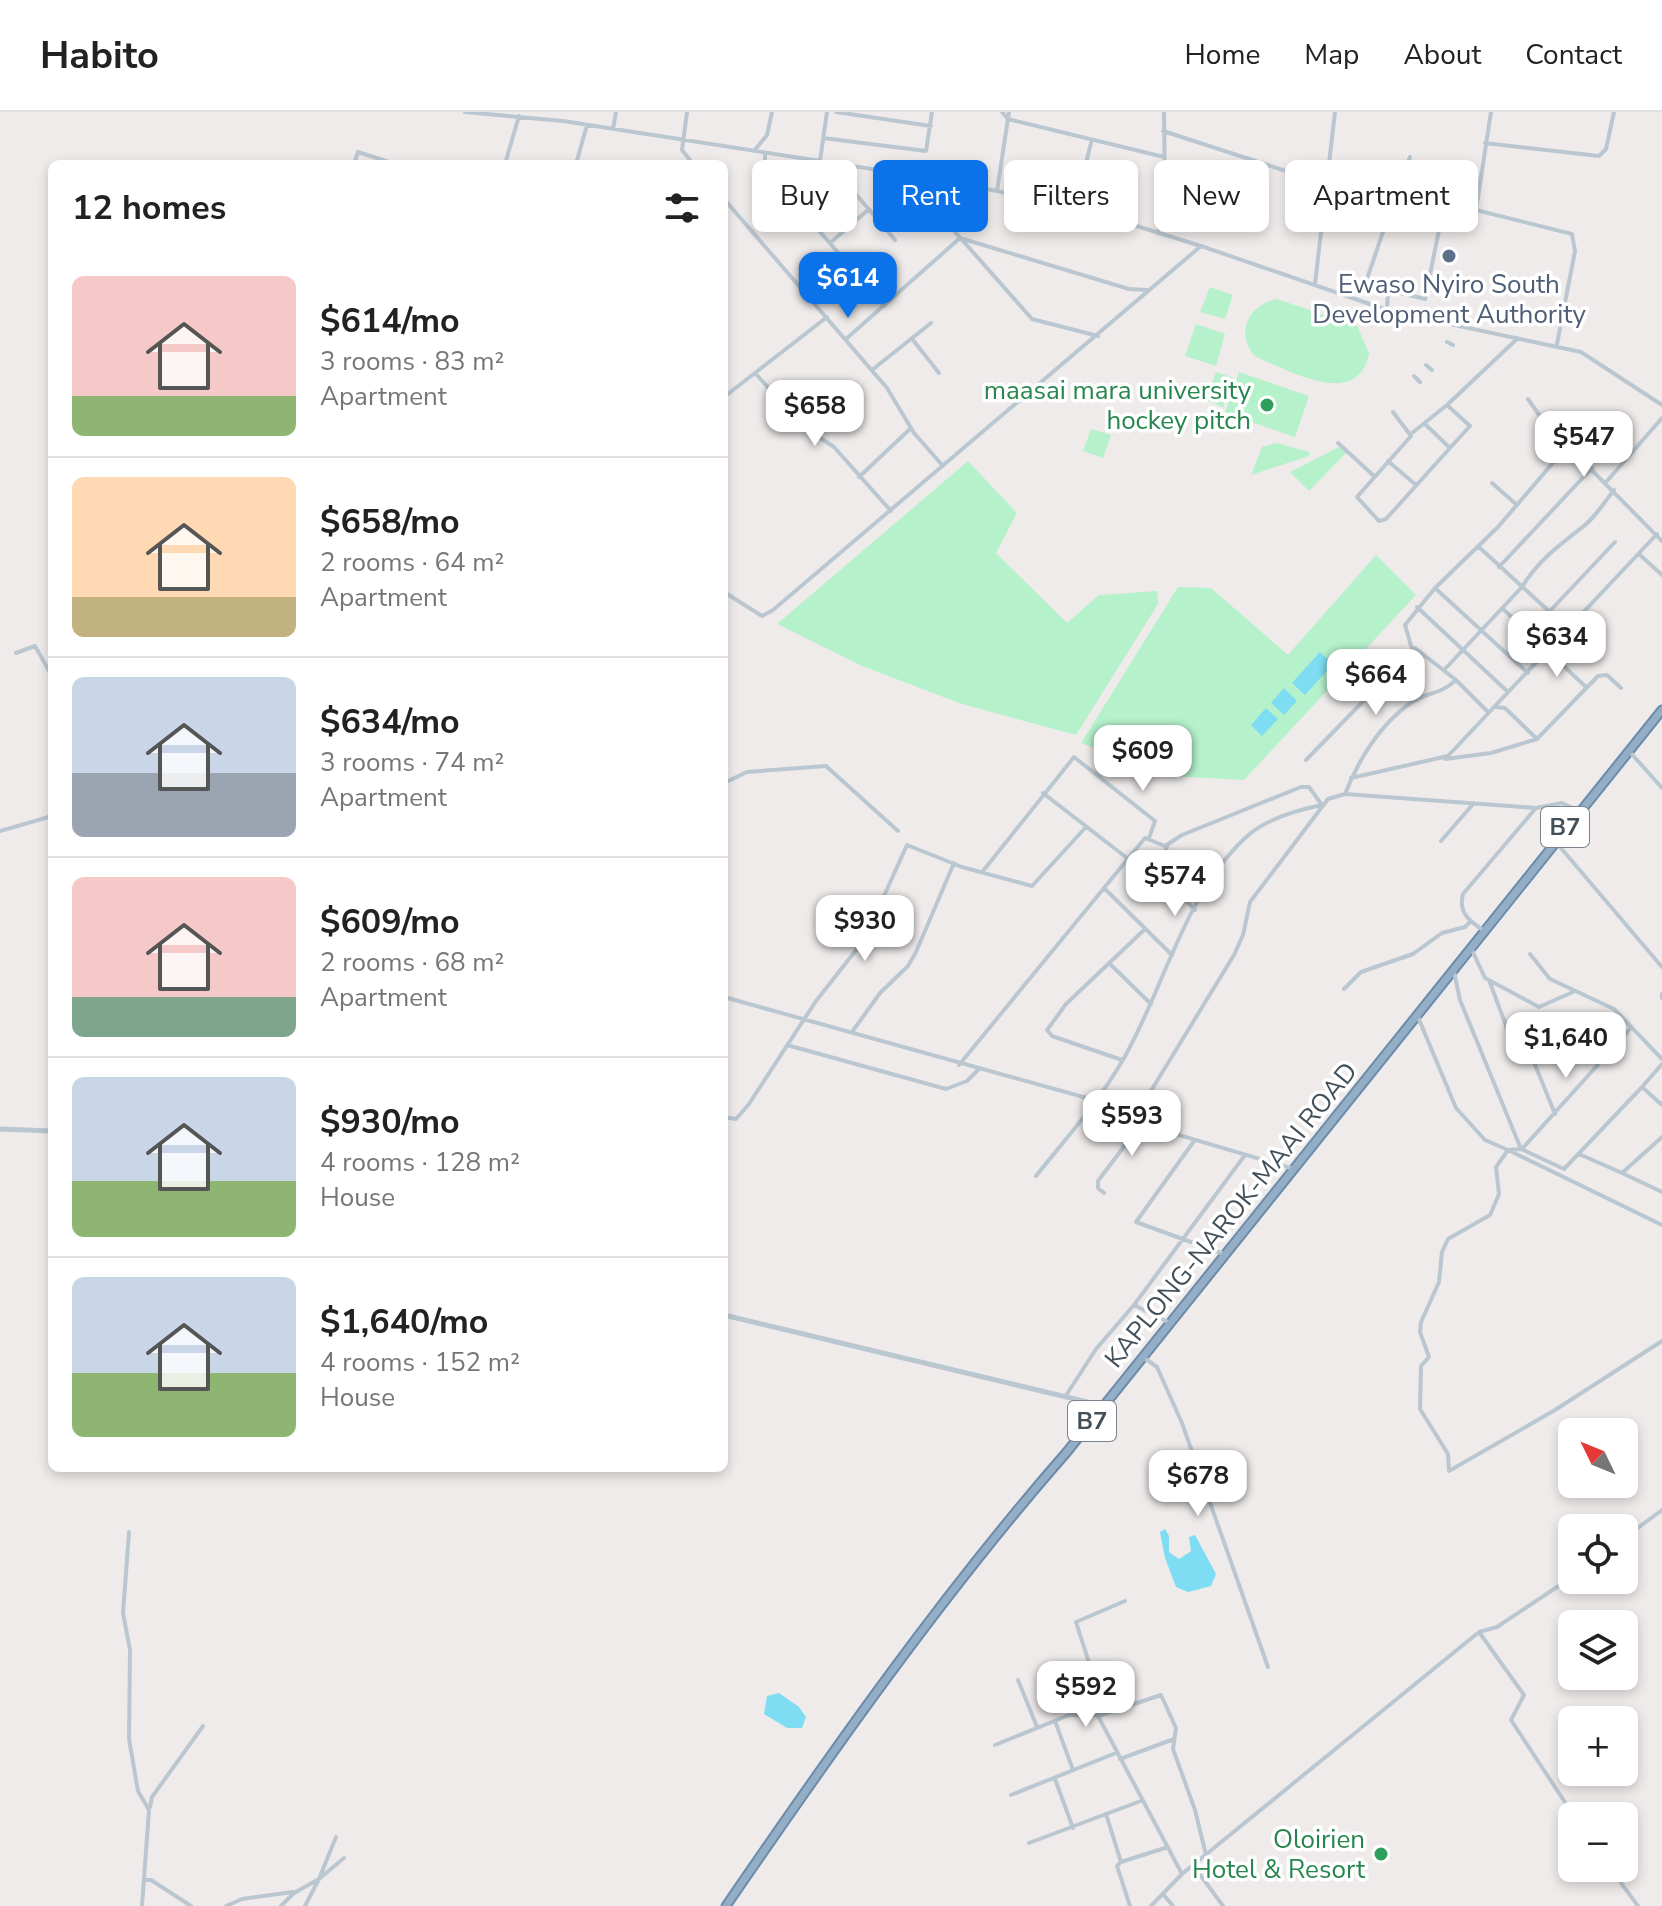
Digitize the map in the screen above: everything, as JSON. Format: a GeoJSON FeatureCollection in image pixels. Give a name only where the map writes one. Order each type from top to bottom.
{"type":"FeatureCollection","features":[{"type":"Feature","properties":{"kind":"highway","name":"KAPLONG-NAROK-MAAI ROAD"},"geometry":{"type":"LineString","coordinates":[[726,1906],[901,1662],[1018,1508],[1104,1406],[1662,710]]}},
{"type":"Feature","properties":{"kind":"street"},"geometry":{"type":"LineString","coordinates":[[465,112],[563,121],[809,160]]}},
{"type":"Feature","properties":{"kind":"street"},"geometry":{"type":"LineString","coordinates":[[563,121],[564,112]]}},
{"type":"Feature","properties":{"kind":"street"},"geometry":{"type":"LineString","coordinates":[[613,129],[616,112]]}},
{"type":"Feature","properties":{"kind":"street"},"geometry":{"type":"LineString","coordinates":[[687,112],[682,150],[690,160]]}},
{"type":"Feature","properties":{"kind":"street"},"geometry":{"type":"LineString","coordinates":[[754,151],[767,135],[772,112]]}},
{"type":"Feature","properties":{"kind":"street"},"geometry":{"type":"LineString","coordinates":[[820,160],[827,112]]}},
{"type":"Feature","properties":{"kind":"street"},"geometry":{"type":"LineString","coordinates":[[836,112],[931,126]]}},
{"type":"Feature","properties":{"kind":"street"},"geometry":{"type":"LineString","coordinates":[[823,138],[926,151],[932,112]]}},
{"type":"Feature","properties":{"kind":"street"},"geometry":{"type":"LineString","coordinates":[[1002,112],[1008,119],[1091,142],[1164,157]]}},
{"type":"Feature","properties":{"kind":"street"},"geometry":{"type":"LineString","coordinates":[[997,191],[1009,112]]}},
{"type":"Feature","properties":{"kind":"street"},"geometry":{"type":"LineString","coordinates":[[1158,233],[1165,196],[1164,112]]}},
{"type":"Feature","properties":{"kind":"street"},"geometry":{"type":"LineString","coordinates":[[1329,160],[1335,112]]}},
{"type":"Feature","properties":{"kind":"street"},"geometry":{"type":"LineString","coordinates":[[1491,112],[1476,210],[1572,234],[1575,251],[1557,344]]}},
{"type":"Feature","properties":{"kind":"street"},"geometry":{"type":"LineString","coordinates":[[1485,143],[1599,156],[1606,149],[1614,112]]}},
{"type":"Feature","properties":{"kind":"street"},"geometry":{"type":"LineString","coordinates":[[506,160],[519,116]]}},
{"type":"Feature","properties":{"kind":"street"},"geometry":{"type":"LineString","coordinates":[[577,160],[587,125]]}},
{"type":"Feature","properties":{"kind":"street"},"geometry":{"type":"LineString","coordinates":[[1163,131],[1285,171]]}},
{"type":"Feature","properties":{"kind":"street"},"geometry":{"type":"LineString","coordinates":[[1086,160],[1091,142]]}},
{"type":"Feature","properties":{"kind":"street"},"geometry":{"type":"LineString","coordinates":[[355,160],[358,152],[383,160]]}},
{"type":"Feature","properties":{"kind":"street"},"geometry":{"type":"LineString","coordinates":[[765,152],[765,168],[884,306]]}},
{"type":"Feature","properties":{"kind":"street"},"geometry":{"type":"LineString","coordinates":[[988,189],[1004,193]]}},
{"type":"Feature","properties":{"kind":"street"},"geometry":{"type":"LineString","coordinates":[[857,195],[895,240]]}},
{"type":"Feature","properties":{"kind":"street"},"geometry":{"type":"LineString","coordinates":[[728,204],[872,370],[901,406],[911,428],[943,466]]}},
{"type":"Feature","properties":{"kind":"street"},"geometry":{"type":"LineString","coordinates":[[830,243],[869,209]]}},
{"type":"Feature","properties":{"kind":"street"},"geometry":{"type":"LineString","coordinates":[[1138,228],[1387,310],[1557,344],[1600,362],[1662,405]]}},
{"type":"Feature","properties":{"kind":"street"},"geometry":{"type":"LineString","coordinates":[[955,232],[1032,319],[1098,336]]}},
{"type":"Feature","properties":{"kind":"street"},"geometry":{"type":"LineString","coordinates":[[1315,284],[1321,232]]}},
{"type":"Feature","properties":{"kind":"street"},"geometry":{"type":"LineString","coordinates":[[1383,232],[1367,279],[1372,285],[1425,299],[1439,232]]}},
{"type":"Feature","properties":{"kind":"street"},"geometry":{"type":"LineString","coordinates":[[960,238],[1129,289],[1150,291]]}},
{"type":"Feature","properties":{"kind":"street"},"geometry":{"type":"LineString","coordinates":[[846,339],[960,238]]}},
{"type":"Feature","properties":{"kind":"street"},"geometry":{"type":"LineString","coordinates":[[728,594],[761,615],[768,614],[1201,246]]}},
{"type":"Feature","properties":{"kind":"street"},"geometry":{"type":"LineString","coordinates":[[1387,310],[1388,290]]}},
{"type":"Feature","properties":{"kind":"street"},"geometry":{"type":"LineString","coordinates":[[728,394],[827,317]]}},
{"type":"Feature","properties":{"kind":"street"},"geometry":{"type":"LineString","coordinates":[[872,370],[931,323]]}},
{"type":"Feature","properties":{"kind":"street"},"geometry":{"type":"LineString","coordinates":[[1447,405],[1470,425],[1381,522],[1357,500],[1374,476],[1412,433],[1447,405],[1519,337]]}},
{"type":"Feature","properties":{"kind":"street"},"geometry":{"type":"LineString","coordinates":[[913,340],[939,373]]}},
{"type":"Feature","properties":{"kind":"street"},"geometry":{"type":"LineString","coordinates":[[1426,365],[1432,370]]}},
{"type":"Feature","properties":{"kind":"street"},"geometry":{"type":"LineString","coordinates":[[755,373],[805,428],[824,437],[891,511]]}},
{"type":"Feature","properties":{"kind":"street"},"geometry":{"type":"LineString","coordinates":[[1414,376],[1420,382]]}},
{"type":"Feature","properties":{"kind":"street"},"geometry":{"type":"LineString","coordinates":[[1528,399],[1544,422],[1607,481],[1662,541]]}},
{"type":"Feature","properties":{"kind":"street"},"geometry":{"type":"LineString","coordinates":[[1393,412],[1412,433]]}},
{"type":"Feature","properties":{"kind":"street"},"geometry":{"type":"LineString","coordinates":[[1607,481],[1662,418]]}},
{"type":"Feature","properties":{"kind":"street"},"geometry":{"type":"LineString","coordinates":[[1425,424],[1450,448]]}},
{"type":"Feature","properties":{"kind":"street"},"geometry":{"type":"LineString","coordinates":[[859,477],[911,428]]}},
{"type":"Feature","properties":{"kind":"street"},"geometry":{"type":"LineString","coordinates":[[1338,443],[1374,476]]}},
{"type":"Feature","properties":{"kind":"street"},"geometry":{"type":"LineString","coordinates":[[1412,649],[1405,625],[1417,607],[1479,547],[1569,444]]}},
{"type":"Feature","properties":{"kind":"street"},"geometry":{"type":"LineString","coordinates":[[1388,461],[1416,485]]}},
{"type":"Feature","properties":{"kind":"street"},"geometry":{"type":"LineString","coordinates":[[1499,567],[1592,468]]}},
{"type":"Feature","properties":{"kind":"street"},"geometry":{"type":"LineString","coordinates":[[1492,483],[1518,505]]}},
{"type":"Feature","properties":{"kind":"street"},"geometry":{"type":"LineString","coordinates":[[1444,670],[1522,587],[1531,572],[1566,538],[1581,529],[1614,490]]}},
{"type":"Feature","properties":{"kind":"street"},"geometry":{"type":"LineString","coordinates":[[1442,759],[1528,673],[1566,627],[1657,534]]}},
{"type":"Feature","properties":{"kind":"street"},"geometry":{"type":"LineString","coordinates":[[1549,612],[1615,542]]}},
{"type":"Feature","properties":{"kind":"street"},"geometry":{"type":"LineString","coordinates":[[1479,547],[1566,627]]}},
{"type":"Feature","properties":{"kind":"street"},"geometry":{"type":"LineString","coordinates":[[1639,554],[1662,575]]}},
{"type":"Feature","properties":{"kind":"street"},"geometry":{"type":"LineString","coordinates":[[1435,588],[1528,673]]}},
{"type":"Feature","properties":{"kind":"street"},"geometry":{"type":"LineString","coordinates":[[1417,607],[1508,692]]}},
{"type":"Feature","properties":{"kind":"street"},"geometry":{"type":"LineString","coordinates":[[1502,609],[1586,687]]}},
{"type":"Feature","properties":{"kind":"street"},"geometry":{"type":"LineString","coordinates":[[16,653],[35,646],[48,669]]}},
{"type":"Feature","properties":{"kind":"street"},"geometry":{"type":"LineString","coordinates":[[1306,760],[1412,649]]}},
{"type":"Feature","properties":{"kind":"street"},"geometry":{"type":"LineString","coordinates":[[1412,649],[1417,649],[1444,670],[1488,712]]}},
{"type":"Feature","properties":{"kind":"street"},"geometry":{"type":"LineString","coordinates":[[1391,670],[1407,684],[1417,700]]}},
{"type":"Feature","properties":{"kind":"street"},"geometry":{"type":"LineString","coordinates":[[1351,778],[1442,759],[1491,753],[1537,739],[1586,687],[1603,674],[1621,688]]}},
{"type":"Feature","properties":{"kind":"street"},"geometry":{"type":"LineString","coordinates":[[1345,794],[1351,778],[1379,734],[1417,700],[1443,692],[1456,680]]}},
{"type":"Feature","properties":{"kind":"street"},"geometry":{"type":"LineString","coordinates":[[1494,707],[1505,708],[1537,739]]}},
{"type":"Feature","properties":{"kind":"street"},"geometry":{"type":"LineString","coordinates":[[1629,751],[1662,788]]}},
{"type":"Feature","properties":{"kind":"street"},"geometry":{"type":"LineString","coordinates":[[959,1065],[1105,889],[1127,858],[1149,838],[1155,821],[1074,757],[983,871]]}},
{"type":"Feature","properties":{"kind":"street"},"geometry":{"type":"LineString","coordinates":[[728,781],[747,772],[826,766],[898,831]]}},
{"type":"Feature","properties":{"kind":"street"},"geometry":{"type":"LineString","coordinates":[[1195,910],[1156,869],[1169,845],[1182,835],[1301,787],[1309,787],[1322,805]]}},
{"type":"Feature","properties":{"kind":"street"},"geometry":{"type":"LineString","coordinates":[[1043,793],[1127,858]]}},
{"type":"Feature","properties":{"kind":"street"},"geometry":{"type":"LineString","coordinates":[[1104,1193],[1098,1188],[1098,1181],[1141,1124],[1146,1099],[1234,955],[1243,935],[1250,902],[1328,799],[1345,794],[1536,808],[1562,803],[1579,811]]}},
{"type":"Feature","properties":{"kind":"street"},"geometry":{"type":"LineString","coordinates":[[1441,841],[1474,803]]}},
{"type":"Feature","properties":{"kind":"street"},"geometry":{"type":"LineString","coordinates":[[1036,1176],[1096,1106],[1151,1004],[1195,910],[1223,865],[1250,834],[1300,809],[1322,805]]}},
{"type":"Feature","properties":{"kind":"street"},"geometry":{"type":"LineString","coordinates":[[1483,930],[1470,922],[1461,905],[1463,894],[1536,808]]}},
{"type":"Feature","properties":{"kind":"street"},"geometry":{"type":"LineString","coordinates":[[0,831],[48,817]]}},
{"type":"Feature","properties":{"kind":"street"},"geometry":{"type":"LineString","coordinates":[[728,1118],[736,1119],[803,1020],[864,940],[907,845],[954,863],[1032,886],[1086,827]]}},
{"type":"Feature","properties":{"kind":"street"},"geometry":{"type":"LineString","coordinates":[[1149,838],[1169,845]]}},
{"type":"Feature","properties":{"kind":"street"},"geometry":{"type":"LineString","coordinates":[[1555,840],[1662,967]]}},
{"type":"Feature","properties":{"kind":"street"},"geometry":{"type":"LineString","coordinates":[[852,1032],[880,993],[912,959],[954,863]]}},
{"type":"Feature","properties":{"kind":"street"},"geometry":{"type":"LineString","coordinates":[[1105,889],[1172,955]]}},
{"type":"Feature","properties":{"kind":"street"},"geometry":{"type":"LineString","coordinates":[[1344,989],[1361,972],[1413,954],[1442,933],[1465,927],[1470,922]]}},
{"type":"Feature","properties":{"kind":"street"},"geometry":{"type":"LineString","coordinates":[[1122,1060],[1059,1039],[1047,1030],[1066,1004],[1144,930]]}},
{"type":"Feature","properties":{"kind":"street"},"geometry":{"type":"LineString","coordinates":[[1471,946],[1479,970],[1489,980],[1539,1007],[1573,992]]}},
{"type":"Feature","properties":{"kind":"street"},"geometry":{"type":"LineString","coordinates":[[1508,1150],[1521,1149],[1564,1169],[1662,1062],[1614,1009],[1573,992],[1542,973],[1530,954]]}},
{"type":"Feature","properties":{"kind":"street"},"geometry":{"type":"LineString","coordinates":[[1110,964],[1151,1004]]}},
{"type":"Feature","properties":{"kind":"street"},"geometry":{"type":"LineString","coordinates":[[1453,971],[1460,1000],[1521,1149]]}},
{"type":"Feature","properties":{"kind":"street"},"geometry":{"type":"LineString","coordinates":[[1489,980],[1508,1031],[1523,1035],[1529,1047],[1555,1114]]}},
{"type":"Feature","properties":{"kind":"street"},"geometry":{"type":"LineString","coordinates":[[728,998],[959,1065],[1087,1098],[1111,1115],[1294,1169]]}},
{"type":"Feature","properties":{"kind":"street"},"geometry":{"type":"LineString","coordinates":[[1417,1015],[1456,1108],[1485,1140],[1600,1191],[1662,1225]]}},
{"type":"Feature","properties":{"kind":"street"},"geometry":{"type":"LineString","coordinates":[[1521,1149],[1630,1029]]}},
{"type":"Feature","properties":{"kind":"street"},"geometry":{"type":"LineString","coordinates":[[787,1045],[946,1089],[967,1081],[978,1070]]}},
{"type":"Feature","properties":{"kind":"street"},"geometry":{"type":"LineString","coordinates":[[1642,1087],[1662,1105]]}},
{"type":"Feature","properties":{"kind":"street"},"geometry":{"type":"LineString","coordinates":[[0,1129],[48,1131]]}},
{"type":"Feature","properties":{"kind":"street"},"geometry":{"type":"LineString","coordinates":[[1622,1173],[1662,1137]]}},
{"type":"Feature","properties":{"kind":"street"},"geometry":{"type":"LineString","coordinates":[[1194,1141],[1136,1222],[1185,1237],[1225,1254]]}},
{"type":"Feature","properties":{"kind":"street"},"geometry":{"type":"LineString","coordinates":[[1508,1150],[1496,1167],[1499,1194],[1490,1215],[1448,1239],[1440,1260],[1439,1282],[1421,1322],[1420,1332],[1429,1357],[1421,1366],[1418,1401],[1448,1454],[1449,1471],[1555,1410],[1662,1341]]}},
{"type":"Feature","properties":{"kind":"street"},"geometry":{"type":"LineString","coordinates":[[1579,1154],[1662,1192]]}},
{"type":"Feature","properties":{"kind":"street"},"geometry":{"type":"LineString","coordinates":[[1065,1397],[1096,1349],[1134,1305],[1245,1155]]}},
{"type":"Feature","properties":{"kind":"street"},"geometry":{"type":"LineString","coordinates":[[1134,1305],[1170,1323]]}},
{"type":"Feature","properties":{"kind":"street"},"geometry":{"type":"LineString","coordinates":[[728,1316],[1104,1406]]}},
{"type":"Feature","properties":{"kind":"street"},"geometry":{"type":"LineString","coordinates":[[1143,1357],[1157,1367],[1182,1423],[1268,1667]]}},
{"type":"Feature","properties":{"kind":"street"},"geometry":{"type":"LineString","coordinates":[[1638,1528],[1662,1510]]}},
{"type":"Feature","properties":{"kind":"street"},"geometry":{"type":"LineString","coordinates":[[129,1532],[123,1613],[130,1650],[129,1739],[138,1791],[149,1810]]}},
{"type":"Feature","properties":{"kind":"street"},"geometry":{"type":"LineString","coordinates":[[1151,1906],[1182,1874],[1479,1632],[1505,1623],[1558,1587]]}},
{"type":"Feature","properties":{"kind":"street"},"geometry":{"type":"LineString","coordinates":[[1105,1713],[1076,1622],[1125,1601]]}},
{"type":"Feature","properties":{"kind":"street"},"geometry":{"type":"LineString","coordinates":[[1479,1632],[1524,1695],[1511,1720],[1565,1802]]}},
{"type":"Feature","properties":{"kind":"street"},"geometry":{"type":"LineString","coordinates":[[1018,1680],[1037,1727]]}},
{"type":"Feature","properties":{"kind":"street"},"geometry":{"type":"LineString","coordinates":[[995,1745],[1074,1714],[1098,1716],[1161,1695],[1176,1728],[1173,1749],[1195,1810],[1206,1855]]}},
{"type":"Feature","properties":{"kind":"street"},"geometry":{"type":"LineString","coordinates":[[1098,1716],[1182,1874]]}},
{"type":"Feature","properties":{"kind":"street"},"geometry":{"type":"LineString","coordinates":[[1055,1721],[1073,1770]]}},
{"type":"Feature","properties":{"kind":"street"},"geometry":{"type":"LineString","coordinates":[[142,1906],[152,1797],[203,1726]]}},
{"type":"Feature","properties":{"kind":"street"},"geometry":{"type":"LineString","coordinates":[[1120,1759],[1174,1739]]}},
{"type":"Feature","properties":{"kind":"street"},"geometry":{"type":"LineString","coordinates":[[1011,1795],[1117,1752]]}},
{"type":"Feature","properties":{"kind":"street"},"geometry":{"type":"LineString","coordinates":[[1055,1779],[1073,1828]]}},
{"type":"Feature","properties":{"kind":"street"},"geometry":{"type":"LineString","coordinates":[[1029,1843],[1142,1801]]}},
{"type":"Feature","properties":{"kind":"street"},"geometry":{"type":"LineString","coordinates":[[1106,1814],[1121,1862],[1117,1871],[1130,1906]]}},
{"type":"Feature","properties":{"kind":"street"},"geometry":{"type":"LineString","coordinates":[[305,1906],[336,1837]]}},
{"type":"Feature","properties":{"kind":"street"},"geometry":{"type":"LineString","coordinates":[[1121,1862],[1168,1847]]}},
{"type":"Feature","properties":{"kind":"street"},"geometry":{"type":"LineString","coordinates":[[281,1906],[294,1893],[319,1879],[344,1858]]}},
{"type":"Feature","properties":{"kind":"street"},"geometry":{"type":"LineString","coordinates":[[1193,1865],[1223,1906]]}},
{"type":"Feature","properties":{"kind":"street"},"geometry":{"type":"LineString","coordinates":[[144,1880],[151,1880],[191,1906]]}},
{"type":"Feature","properties":{"kind":"street"},"geometry":{"type":"LineString","coordinates":[[1620,1882],[1638,1906]]}},
{"type":"Feature","properties":{"kind":"street"},"geometry":{"type":"LineString","coordinates":[[226,1906],[242,1899],[294,1893]]}},
{"type":"Feature","properties":{"kind":"street"},"geometry":{"type":"LineString","coordinates":[[1163,1894],[1173,1906]]}},
{"type":"Feature","properties":{"kind":"green space"},"geometry":{"type":"Polygon","coordinates":[[[1210,287],[1233,295],[1225,319],[1200,312],[1210,287]]]}},
{"type":"Feature","properties":{"kind":"green space"},"geometry":{"type":"Polygon","coordinates":[[[1277,299],[1357,326],[1369,353],[1362,370],[1351,380],[1321,382],[1256,357],[1246,339],[1247,322],[1258,307],[1277,299]]]}},
{"type":"Feature","properties":{"kind":"green space"},"geometry":{"type":"Polygon","coordinates":[[[1196,324],[1225,334],[1216,366],[1185,356],[1196,324]]]}},
{"type":"Feature","properties":{"kind":"green space"},"geometry":{"type":"Polygon","coordinates":[[[1216,372],[1234,378],[1223,407],[1206,400],[1216,372]]]}},
{"type":"Feature","properties":{"kind":"green space","name":"maasai mara university hockey pitch"},"geometry":{"type":"Polygon","coordinates":[[[1239,372],[1309,396],[1295,437],[1225,413],[1239,372]]]}},
{"type":"Feature","properties":{"kind":"green space"},"geometry":{"type":"Polygon","coordinates":[[[1091,429],[1111,435],[1103,458],[1083,451],[1091,429]]]}},
{"type":"Feature","properties":{"kind":"green space"},"geometry":{"type":"Polygon","coordinates":[[[1277,443],[1309,452],[1309,456],[1251,475],[1262,447],[1277,443]]]}},
{"type":"Feature","properties":{"kind":"green space"},"geometry":{"type":"Polygon","coordinates":[[[1339,447],[1346,453],[1309,491],[1290,472],[1339,447]]]}},
{"type":"Feature","properties":{"kind":"green space"},"geometry":{"type":"Polygon","coordinates":[[[968,461],[1017,513],[996,553],[1067,623],[1099,595],[1157,591],[1158,604],[1076,735],[962,704],[862,666],[777,624],[968,461]]]}},
{"type":"Feature","properties":{"kind":"green space"},"geometry":{"type":"Polygon","coordinates":[[[1376,555],[1416,595],[1244,780],[1170,776],[1081,743],[1178,587],[1211,588],[1288,655],[1376,555]]]}},
{"type":"Feature","properties":{"kind":"water"},"geometry":{"type":"Polygon","coordinates":[[[1320,652],[1333,664],[1305,695],[1292,683],[1320,652]]]}},
{"type":"Feature","properties":{"kind":"water"},"geometry":{"type":"Polygon","coordinates":[[[1284,688],[1297,701],[1284,715],[1271,703],[1284,688]]]}},
{"type":"Feature","properties":{"kind":"water"},"geometry":{"type":"Polygon","coordinates":[[[1266,708],[1278,719],[1262,736],[1251,725],[1266,708]]]}},
{"type":"Feature","properties":{"kind":"water"},"geometry":{"type":"Polygon","coordinates":[[[1165,1529],[1169,1536],[1169,1552],[1179,1559],[1191,1551],[1189,1537],[1195,1535],[1216,1574],[1211,1586],[1188,1592],[1176,1587],[1165,1558],[1160,1532],[1165,1529]]]}},
{"type":"Feature","properties":{"kind":"water"},"geometry":{"type":"Polygon","coordinates":[[[779,1693],[799,1707],[806,1717],[802,1728],[787,1728],[764,1714],[767,1696],[779,1693]]]}},
{"type":"Feature","properties":{"kind":"place","name":"Ewaso Nyiro South Development Authority"},"geometry":{"type":"Point","coordinates":[1449,256]}},
{"type":"Feature","properties":{"kind":"place","name":"maasai mara university hockey pitch"},"geometry":{"type":"Point","coordinates":[1267,405]}},
{"type":"Feature","properties":{"kind":"place","name":"Oloirien Hotel & Resort"},"geometry":{"type":"Point","coordinates":[1381,1854]}}]}
